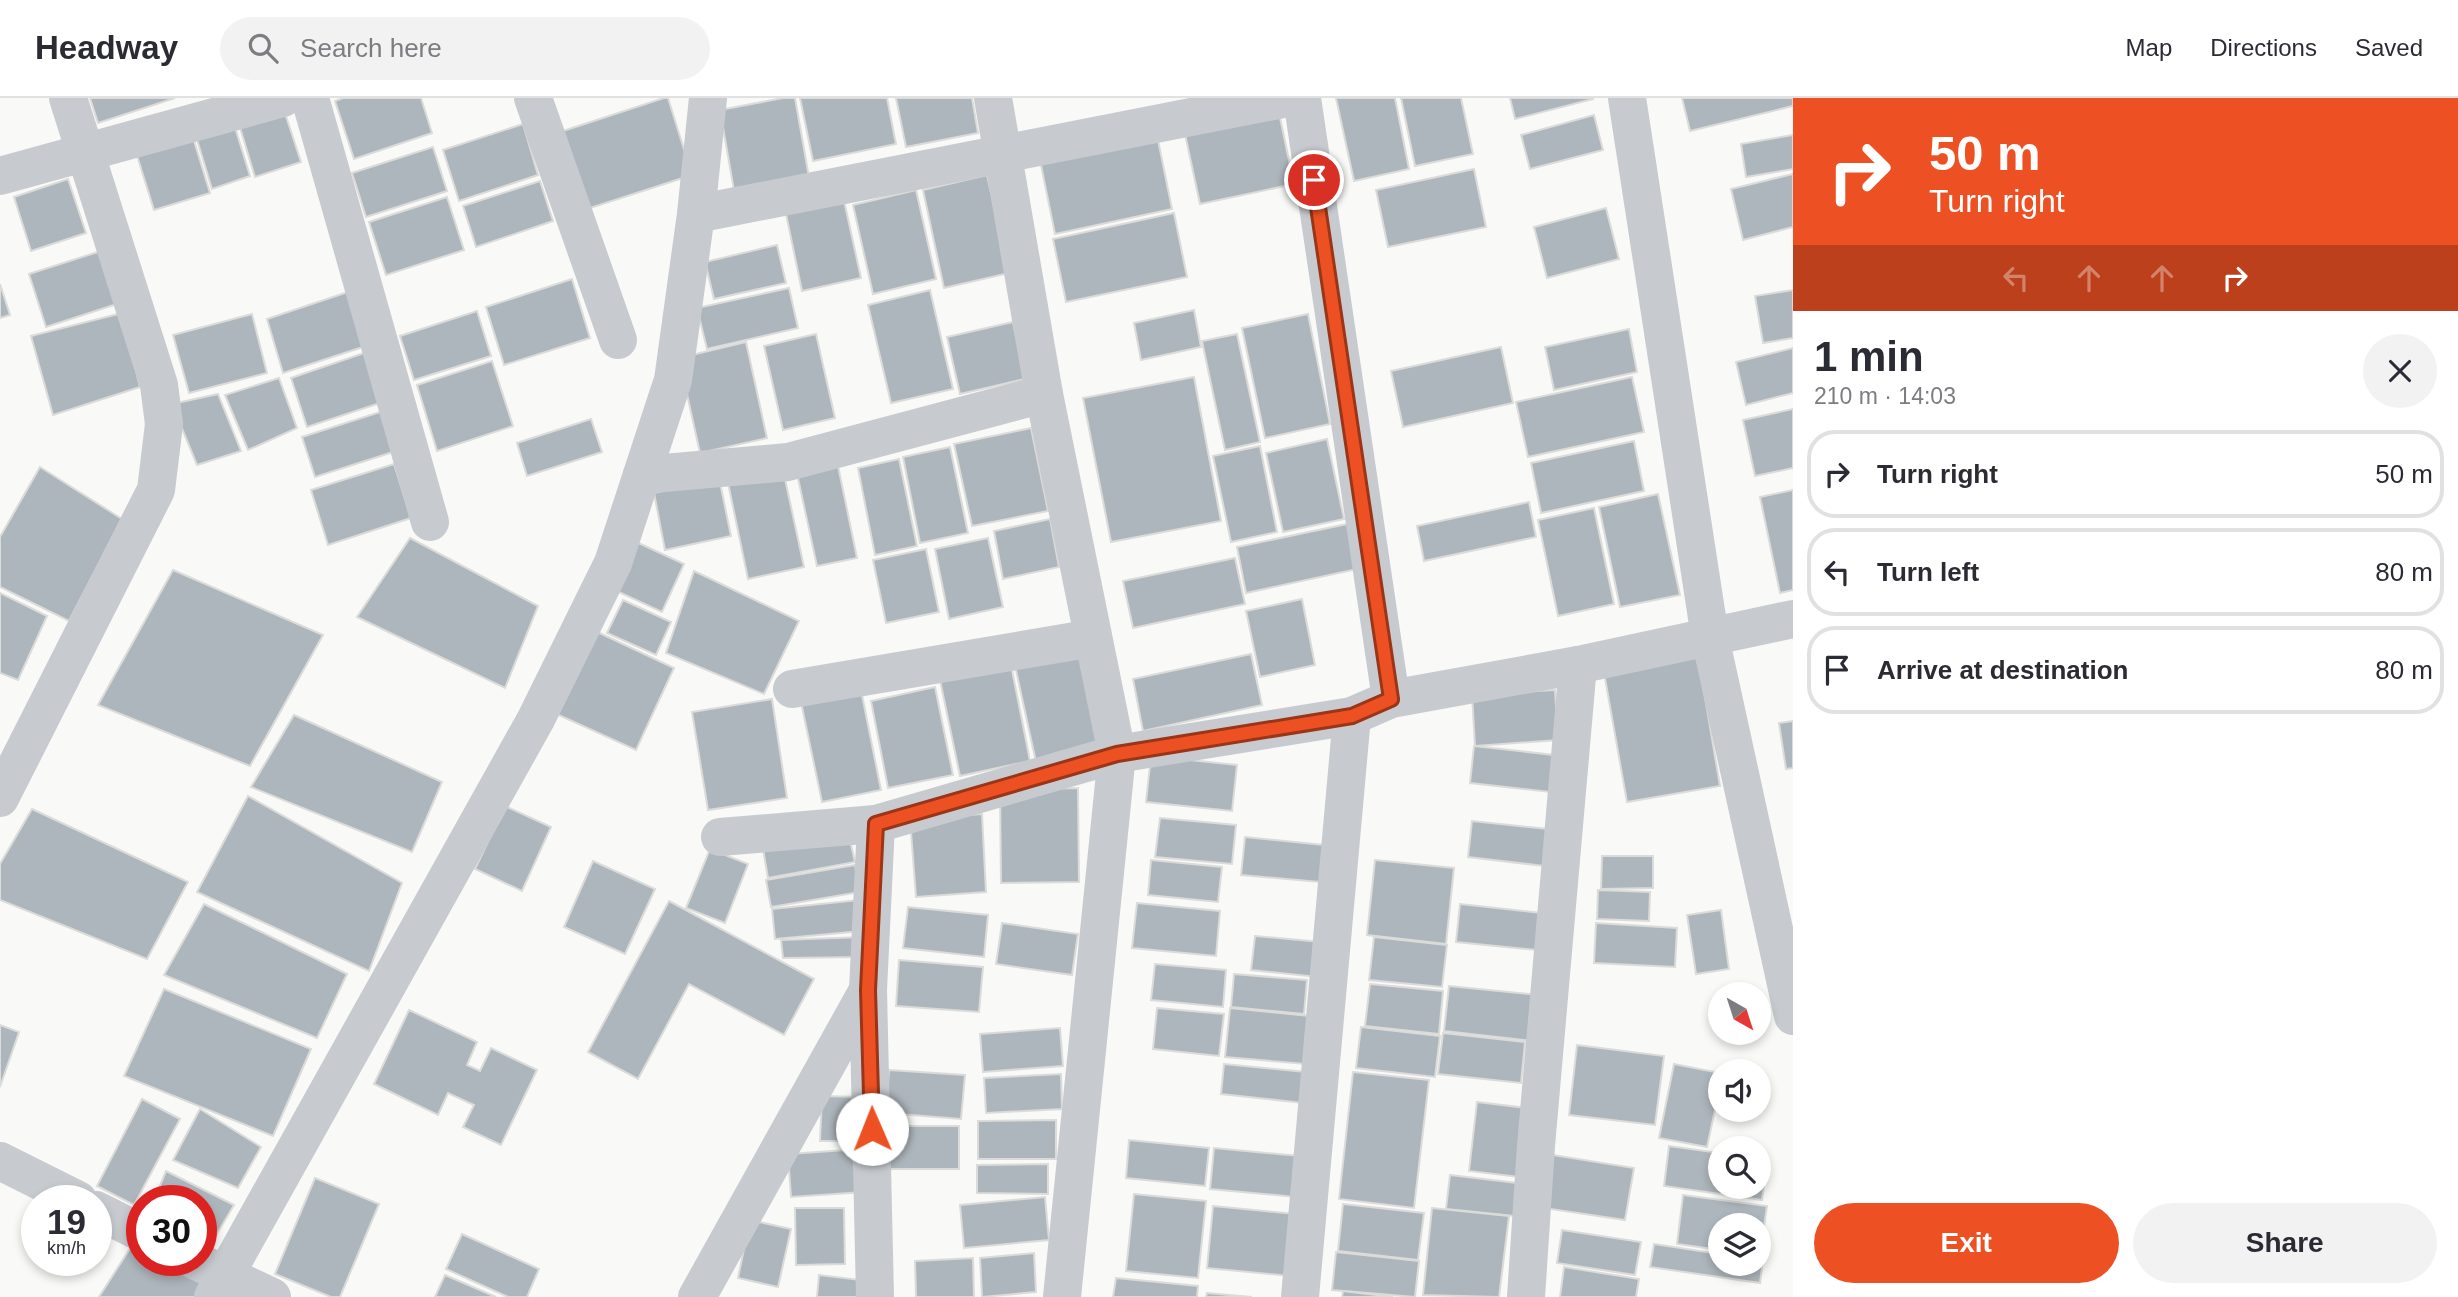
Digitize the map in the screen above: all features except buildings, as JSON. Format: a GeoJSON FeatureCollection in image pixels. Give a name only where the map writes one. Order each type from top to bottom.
{"type":"FeatureCollection","features":[{"type":"Feature","properties":{"kind":"street"},"geometry":{"type":"LineString","coordinates":[[0,798],[156,490],[161,462],[164,424],[159,385],[68,98]]}},
{"type":"Feature","properties":{"kind":"street"},"geometry":{"type":"LineString","coordinates":[[0,176],[283,98]]}},
{"type":"Feature","properties":{"kind":"street"},"geometry":{"type":"LineString","coordinates":[[310,98],[430,522]]}},
{"type":"Feature","properties":{"kind":"street"},"geometry":{"type":"LineString","coordinates":[[533,98],[618,340]]}},
{"type":"Feature","properties":{"kind":"street"},"geometry":{"type":"LineString","coordinates":[[272,1297],[210,1277],[536,719],[613,563],[673,380],[696,214],[708,98]]}},
{"type":"Feature","properties":{"kind":"street"},"geometry":{"type":"LineString","coordinates":[[993,98],[1044,394],[1117,754],[1062,1297]]}},
{"type":"Feature","properties":{"kind":"street"},"geometry":{"type":"LineString","coordinates":[[696,214],[1288,98]]}},
{"type":"Feature","properties":{"kind":"street"},"geometry":{"type":"LineString","coordinates":[[1302,98],[1391,699]]}},
{"type":"Feature","properties":{"kind":"street"},"geometry":{"type":"LineString","coordinates":[[1627,98],[1710,637],[1793,1016]]}},
{"type":"Feature","properties":{"kind":"street"},"geometry":{"type":"LineString","coordinates":[[642,475],[788,462],[1044,394]]}},
{"type":"Feature","properties":{"kind":"street"},"geometry":{"type":"LineString","coordinates":[[720,837],[876,824],[1117,754],[1352,716],[1391,699],[1578,665],[1793,619]]}},
{"type":"Feature","properties":{"kind":"street"},"geometry":{"type":"LineString","coordinates":[[792,689],[1093,638]]}},
{"type":"Feature","properties":{"kind":"street"},"geometry":{"type":"LineString","coordinates":[[1526,1297],[1536,1146],[1578,665]]}},
{"type":"Feature","properties":{"kind":"street"},"geometry":{"type":"LineString","coordinates":[[1300,1297],[1352,716]]}},
{"type":"Feature","properties":{"kind":"street"},"geometry":{"type":"LineString","coordinates":[[875,1297],[868,990],[876,824]]}},
{"type":"Feature","properties":{"kind":"street"},"geometry":{"type":"LineString","coordinates":[[697,1297],[868,990]]}},
{"type":"Feature","properties":{"kind":"street"},"geometry":{"type":"LineString","coordinates":[[0,1161],[48,1185]]}},
{"type":"Feature","properties":{"kind":"route"},"geometry":{"type":"LineString","coordinates":[[872,1129],[868,990],[876,824],[1117,754],[1352,716],[1391,699],[1314,180]]}}]}
